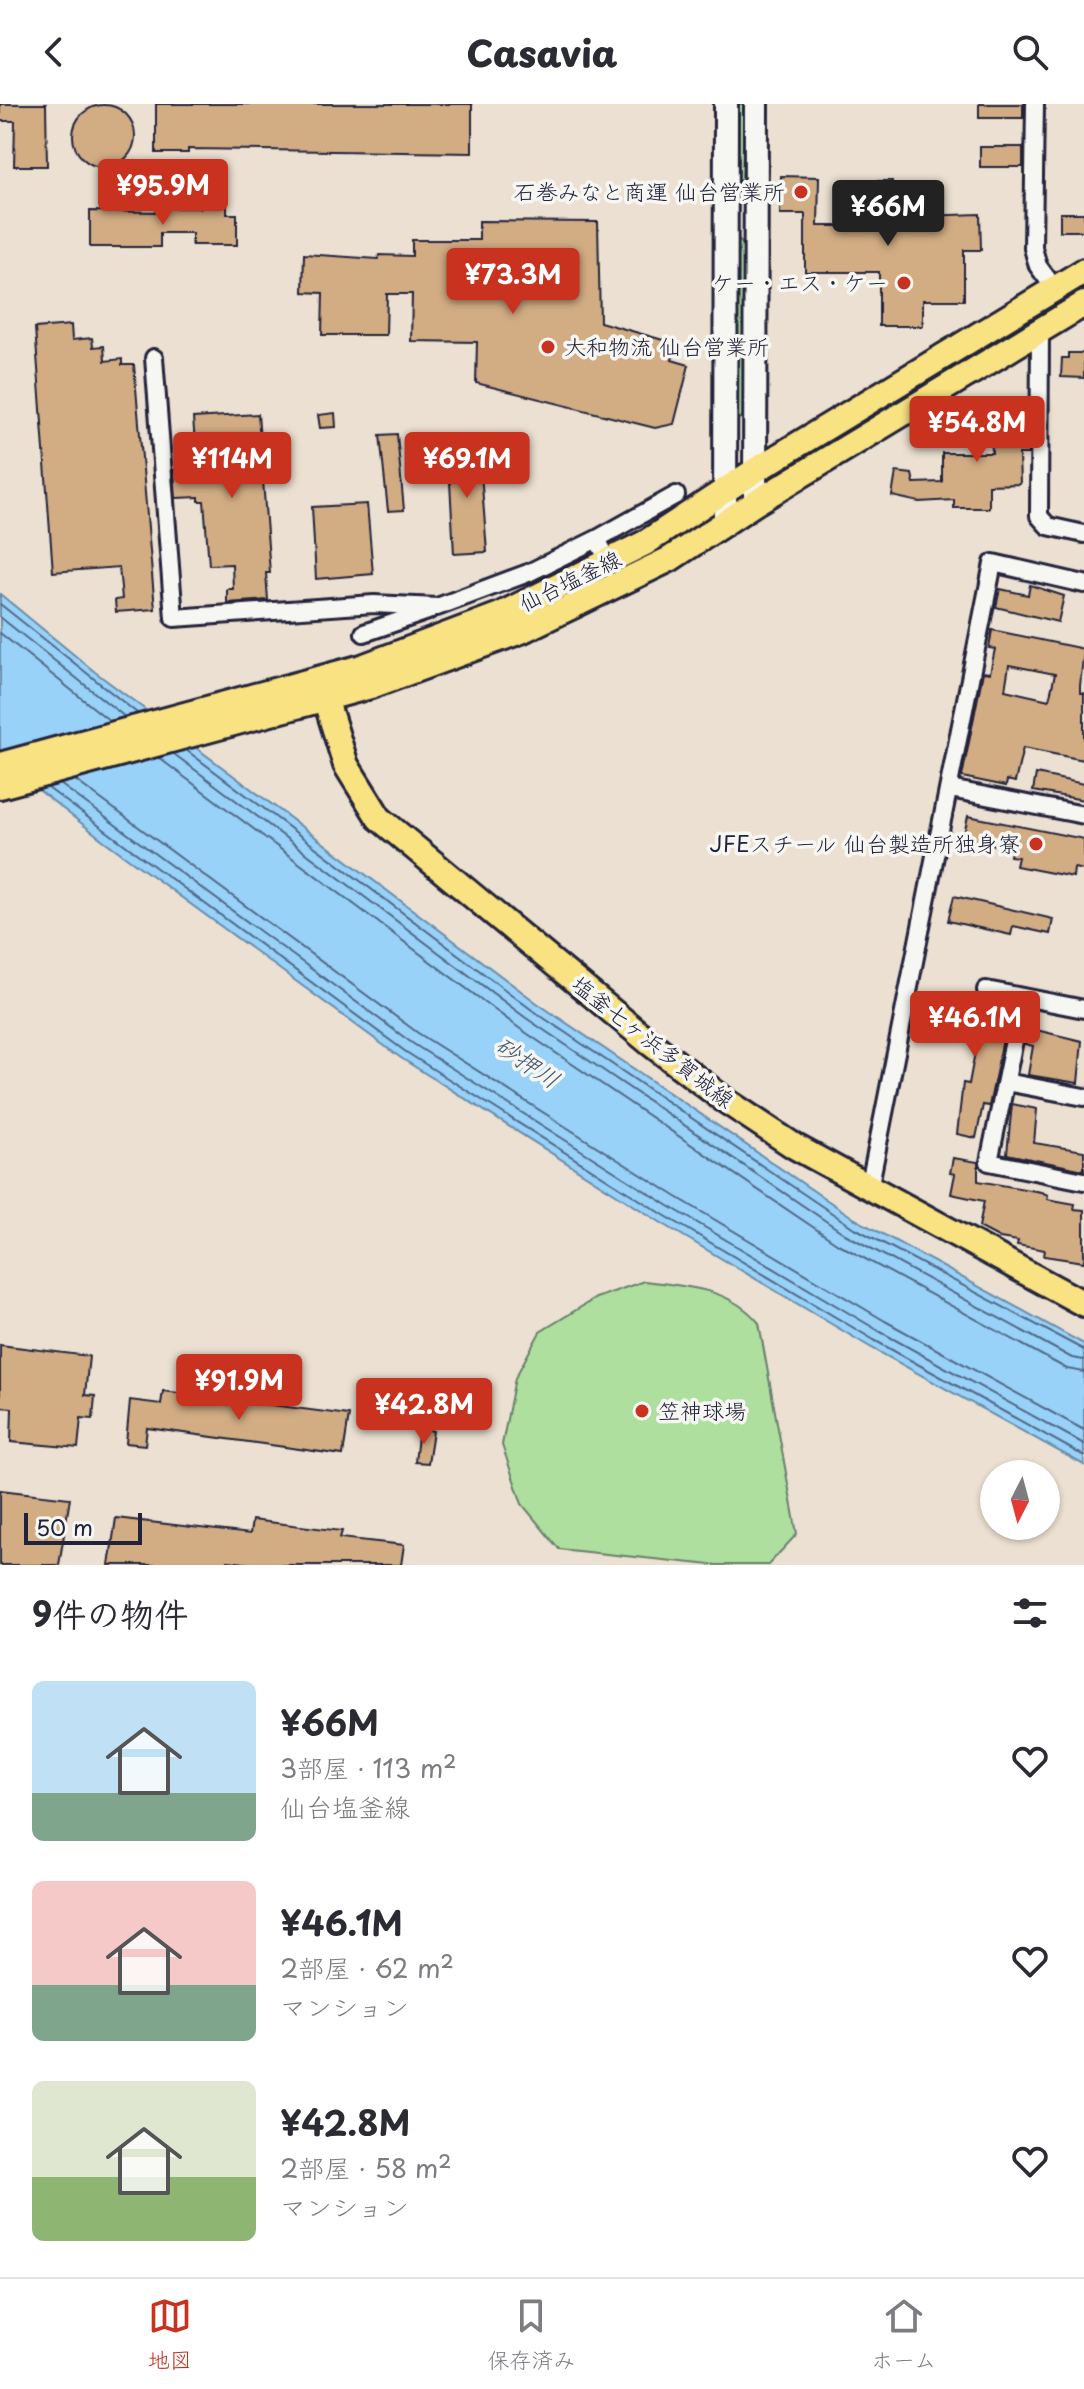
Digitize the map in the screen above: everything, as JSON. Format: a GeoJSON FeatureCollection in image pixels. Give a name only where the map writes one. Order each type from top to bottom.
{"type":"FeatureCollection","features":[{"type":"Feature","properties":{"kind":"main road","name":"仙台塩釜線"},"geometry":{"type":"LineString","coordinates":[[1,779],[198,733],[322,689],[486,620],[609,562],[1084,271]]}},
{"type":"Feature","properties":{"kind":"main road","name":"仙台塩釜線"},"geometry":{"type":"LineString","coordinates":[[1,779],[178,717],[322,689],[521,631],[670,559],[755,503],[1040,331],[1082,312]]}},
{"type":"Feature","properties":{"kind":"main road","name":"塩釜七ヶ浜多賀城線"},"geometry":{"type":"LineString","coordinates":[[322,689],[346,765],[361,792],[379,818],[410,847],[723,1099],[869,1189],[1084,1304]]}},
{"type":"Feature","properties":{"kind":"street"},"geometry":{"type":"LineString","coordinates":[[725,524],[726,104]]}},
{"type":"Feature","properties":{"kind":"street"},"geometry":{"type":"LineString","coordinates":[[755,503],[756,104]]}},
{"type":"Feature","properties":{"kind":"street"},"geometry":{"type":"LineString","coordinates":[[1035,104],[1033,248],[1038,266],[1055,289]]}},
{"type":"Feature","properties":{"kind":"street"},"geometry":{"type":"LineString","coordinates":[[726,194],[756,194]]}},
{"type":"Feature","properties":{"kind":"street"},"geometry":{"type":"LineString","coordinates":[[1040,331],[1039,516],[1048,526],[1084,534]]}},
{"type":"Feature","properties":{"kind":"street"},"geometry":{"type":"LineString","coordinates":[[154,358],[174,618],[374,604],[437,607]]}},
{"type":"Feature","properties":{"kind":"street"},"geometry":{"type":"LineString","coordinates":[[364,633],[528,573],[676,495]]}},
{"type":"Feature","properties":{"kind":"street"},"geometry":{"type":"LineString","coordinates":[[597,539],[609,562]]}},
{"type":"Feature","properties":{"kind":"street"},"geometry":{"type":"LineString","coordinates":[[869,1189],[993,563],[1084,584]]}},
{"type":"Feature","properties":{"kind":"street"},"geometry":{"type":"LineString","coordinates":[[950,789],[1084,815]]}},
{"type":"Feature","properties":{"kind":"street"},"geometry":{"type":"LineString","coordinates":[[986,990],[1084,1009]]}},
{"type":"Feature","properties":{"kind":"street"},"geometry":{"type":"LineString","coordinates":[[1023,997],[989,1162],[1084,1181]]}},
{"type":"Feature","properties":{"kind":"street"},"geometry":{"type":"LineString","coordinates":[[1006,1082],[1084,1097]]}},
{"type":"Feature","properties":{"kind":"green space"},"geometry":{"type":"Polygon","coordinates":[[[734,104],[745,104],[742,179],[737,182],[734,181],[734,104]]]}},
{"type":"Feature","properties":{"kind":"green space"},"geometry":{"type":"Polygon","coordinates":[[[739,240],[744,246],[745,414],[739,419],[736,418],[735,242],[739,240]]]}},
{"type":"Feature","properties":{"kind":"green space","name":"笠神球場"},"geometry":{"type":"Polygon","coordinates":[[[644,1281],[692,1287],[721,1296],[735,1302],[759,1323],[797,1534],[768,1565],[711,1565],[559,1549],[522,1504],[502,1445],[515,1378],[540,1332],[596,1298],[644,1281]]]}},
{"type":"Feature","properties":{"kind":"water","name":"砂押川"},"geometry":{"type":"Polygon","coordinates":[[[0,594],[95,672],[537,1003],[855,1219],[1084,1344],[1084,1465],[870,1347],[660,1222],[401,1058],[103,840],[0,760],[0,594]]]}},
{"type":"Feature","properties":{"kind":"building"},"geometry":{"type":"Polygon","coordinates":[[[0,104],[46,104],[47,166],[14,166],[15,121],[0,121],[0,104]]]}},
{"type":"Feature","properties":{"kind":"building"},"geometry":{"type":"Polygon","coordinates":[[[156,104],[472,104],[472,153],[188,149],[188,153],[156,153],[156,104]]]}},
{"type":"Feature","properties":{"kind":"building"},"geometry":{"type":"Polygon","coordinates":[[[979,104],[1023,104],[1023,118],[979,118],[979,104]]]}},
{"type":"Feature","properties":{"kind":"building"},"geometry":{"type":"Polygon","coordinates":[[[98,105],[110,105],[126,114],[133,124],[133,148],[126,158],[110,167],[98,167],[78,153],[73,142],[73,130],[87,110],[98,105]]]}},
{"type":"Feature","properties":{"kind":"building"},"geometry":{"type":"Polygon","coordinates":[[[980,147],[1023,147],[1023,167],[980,167],[980,147]]]}},
{"type":"Feature","properties":{"kind":"building"},"geometry":{"type":"Polygon","coordinates":[[[781,176],[819,177],[818,226],[862,226],[861,181],[892,181],[892,217],[980,214],[981,250],[964,250],[964,300],[923,300],[923,326],[879,326],[879,272],[805,272],[805,214],[780,214],[781,176]]]}},
{"type":"Feature","properties":{"kind":"building"},"geometry":{"type":"Polygon","coordinates":[[[201,204],[227,204],[227,214],[237,214],[237,245],[192,245],[192,233],[160,233],[160,247],[90,247],[90,211],[162,212],[162,208],[201,208],[201,204]]]}},
{"type":"Feature","properties":{"kind":"building"},"geometry":{"type":"Polygon","coordinates":[[[1060,213],[1084,213],[1084,231],[1060,231],[1060,213]]]}},
{"type":"Feature","properties":{"kind":"building"},"geometry":{"type":"Polygon","coordinates":[[[479,221],[598,222],[600,322],[677,344],[672,360],[689,365],[674,424],[655,428],[476,383],[477,342],[411,341],[412,294],[387,294],[386,335],[322,335],[323,293],[303,292],[304,254],[378,259],[379,255],[412,256],[412,240],[479,240],[479,221]]]}},
{"type":"Feature","properties":{"kind":"building"},"geometry":{"type":"Polygon","coordinates":[[[71,325],[72,340],[92,338],[93,347],[104,346],[105,361],[122,359],[122,365],[134,365],[155,609],[116,612],[115,600],[122,599],[119,567],[53,572],[35,328],[71,325]]]}},
{"type":"Feature","properties":{"kind":"building"},"geometry":{"type":"Polygon","coordinates":[[[1068,353],[1084,353],[1084,378],[1061,377],[1062,358],[1068,358],[1068,353]]]}},
{"type":"Feature","properties":{"kind":"building"},"geometry":{"type":"Polygon","coordinates":[[[999,399],[1027,399],[1028,454],[1019,454],[1020,484],[989,485],[989,508],[954,508],[954,500],[919,502],[892,496],[896,472],[912,474],[914,483],[942,482],[942,453],[992,453],[990,404],[999,404],[999,399]]]}},
{"type":"Feature","properties":{"kind":"building"},"geometry":{"type":"Polygon","coordinates":[[[335,413],[336,427],[320,428],[318,415],[335,413]]]}},
{"type":"Feature","properties":{"kind":"building"},"geometry":{"type":"Polygon","coordinates":[[[258,414],[270,573],[266,573],[268,600],[227,603],[227,589],[233,589],[232,564],[209,565],[204,501],[199,501],[199,497],[176,498],[174,470],[197,469],[193,418],[258,414]]]}},
{"type":"Feature","properties":{"kind":"building"},"geometry":{"type":"Polygon","coordinates":[[[397,434],[404,510],[388,511],[380,435],[397,434]]]}},
{"type":"Feature","properties":{"kind":"building"},"geometry":{"type":"Polygon","coordinates":[[[479,446],[487,552],[454,554],[448,447],[479,446]]]}},
{"type":"Feature","properties":{"kind":"building"},"geometry":{"type":"Polygon","coordinates":[[[367,504],[373,574],[316,579],[312,507],[367,504]]]}},
{"type":"Feature","properties":{"kind":"building"},"geometry":{"type":"Polygon","coordinates":[[[1030,585],[1064,596],[1058,622],[996,607],[1000,589],[1028,595],[1030,585]]]}},
{"type":"Feature","properties":{"kind":"building"},"geometry":{"type":"Polygon","coordinates":[[[992,630],[1084,649],[1080,693],[1084,693],[1084,760],[1023,748],[1015,782],[1007,780],[1006,786],[962,777],[983,672],[990,673],[995,649],[989,648],[992,630]],[[1009,665],[1005,690],[1049,700],[1055,674],[1009,665]]]}},
{"type":"Feature","properties":{"kind":"building"},"geometry":{"type":"Polygon","coordinates":[[[1036,774],[1084,784],[1084,800],[1033,791],[1036,774]]]}},
{"type":"Feature","properties":{"kind":"building","name":"JFEスチール 仙台製造所独身寮"},"geometry":{"type":"Polygon","coordinates":[[[968,816],[1084,839],[1084,870],[1074,868],[1073,877],[1016,866],[1018,857],[1010,856],[1012,848],[963,839],[968,816]]]}},
{"type":"Feature","properties":{"kind":"building"},"geometry":{"type":"Polygon","coordinates":[[[954,896],[1053,919],[1050,934],[1013,926],[1011,935],[948,921],[954,896]]]}},
{"type":"Feature","properties":{"kind":"building"},"geometry":{"type":"Polygon","coordinates":[[[936,1005],[1008,1016],[989,1106],[983,1105],[976,1138],[957,1134],[963,1083],[969,1084],[978,1036],[932,1028],[936,1005]]]}},
{"type":"Feature","properties":{"kind":"building"},"geometry":{"type":"Polygon","coordinates":[[[1028,1028],[1082,1041],[1078,1083],[1028,1075],[1033,1046],[1025,1044],[1028,1028]]]}},
{"type":"Feature","properties":{"kind":"building"},"geometry":{"type":"Polygon","coordinates":[[[1012,1104],[1037,1109],[1034,1143],[1084,1151],[1084,1170],[1007,1154],[1012,1104]]]}},
{"type":"Feature","properties":{"kind":"building"},"geometry":{"type":"Polygon","coordinates":[[[953,1158],[978,1162],[978,1181],[1041,1192],[1048,1195],[1047,1199],[1075,1204],[1074,1209],[1084,1210],[1084,1262],[1044,1256],[1045,1250],[1017,1245],[1018,1241],[1000,1238],[979,1227],[984,1201],[951,1194],[955,1174],[950,1173],[953,1158]]]}},
{"type":"Feature","properties":{"kind":"building"},"geometry":{"type":"Polygon","coordinates":[[[0,1345],[89,1356],[85,1395],[95,1396],[93,1419],[81,1418],[78,1448],[11,1442],[12,1408],[0,1407],[0,1345]]]}},
{"type":"Feature","properties":{"kind":"building"},"geometry":{"type":"Polygon","coordinates":[[[163,1391],[349,1415],[343,1455],[147,1428],[145,1445],[126,1443],[130,1400],[161,1404],[163,1391]]]}},
{"type":"Feature","properties":{"kind":"building"},"geometry":{"type":"Polygon","coordinates":[[[419,1428],[433,1431],[428,1463],[415,1462],[419,1428]]]}},
{"type":"Feature","properties":{"kind":"building"},"geometry":{"type":"Polygon","coordinates":[[[0,1490],[70,1498],[59,1565],[0,1565],[0,1490]]]}},
{"type":"Feature","properties":{"kind":"building"},"geometry":{"type":"Polygon","coordinates":[[[116,1518],[250,1534],[252,1520],[342,1531],[340,1538],[404,1545],[401,1565],[259,1565],[228,1561],[228,1565],[109,1565],[116,1518]]]}},
{"type":"Feature","properties":{"kind":"place","name":"石巻みなと商運 仙台営業所"},"geometry":{"type":"Point","coordinates":[801,192]}},
{"type":"Feature","properties":{"kind":"place","name":"ケー・エス・ケー"},"geometry":{"type":"Point","coordinates":[904,283]}},
{"type":"Feature","properties":{"kind":"place","name":"大和物流 仙台営業所"},"geometry":{"type":"Point","coordinates":[548,347]}},
{"type":"Feature","properties":{"kind":"place","name":"JFEスチール 仙台製造所独身寮"},"geometry":{"type":"Point","coordinates":[1036,844]}},
{"type":"Feature","properties":{"kind":"place","name":"笠神球場"},"geometry":{"type":"Point","coordinates":[642,1411]}}]}
